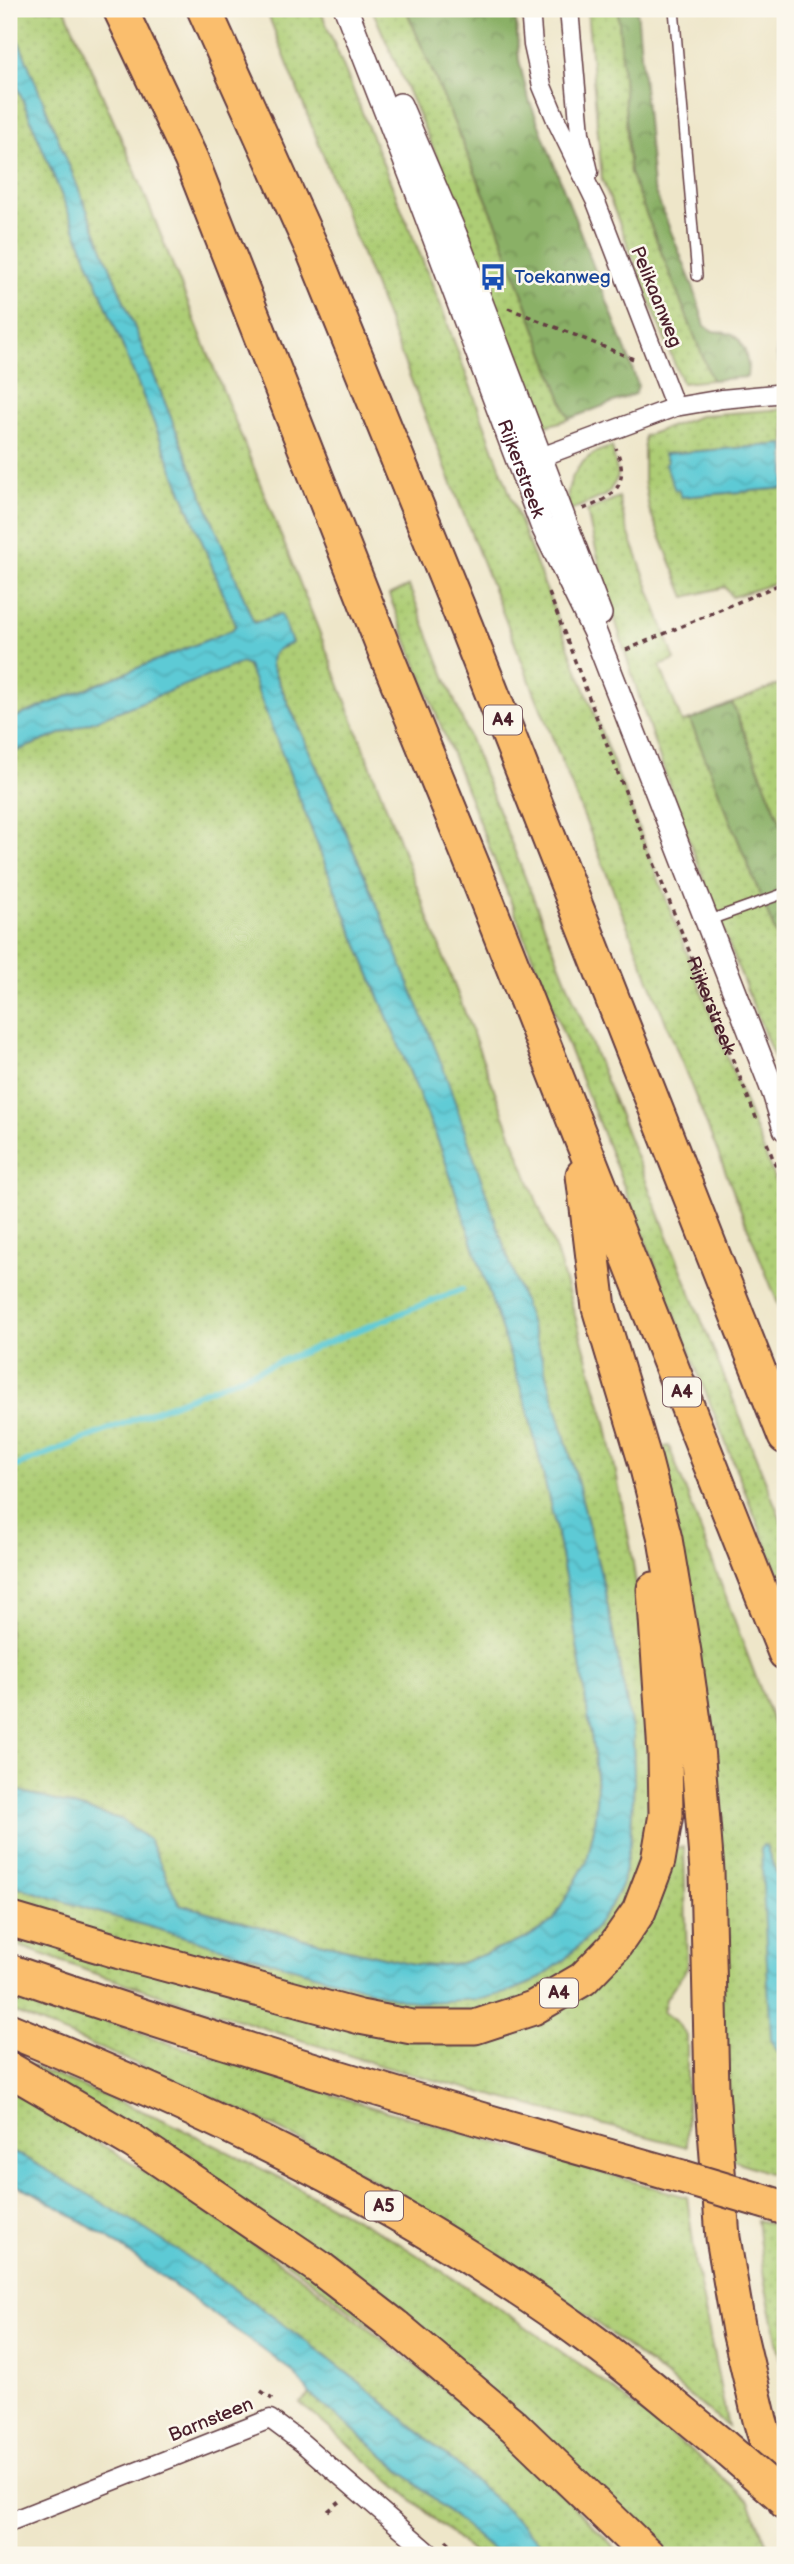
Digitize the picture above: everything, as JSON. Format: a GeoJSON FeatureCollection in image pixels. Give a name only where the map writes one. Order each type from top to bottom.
{"type":"FeatureCollection","features":[{"type":"Feature","properties":{"kind":"highway","name":"A4"},"geometry":{"type":"LineString","coordinates":[[120,9],[191,159],[785,1653]]}},
{"type":"Feature","properties":{"kind":"highway","name":"A4"},"geometry":{"type":"LineString","coordinates":[[204,9],[314,253],[351,343],[785,1437]]}},
{"type":"Feature","properties":{"kind":"highway","name":"A4"},"geometry":{"type":"LineString","coordinates":[[578,1131],[599,1308],[645,1461],[665,1539],[684,1652],[696,1735],[707,1871],[712,2089],[723,2238],[739,2331],[760,2420],[785,2500]]}},
{"type":"Feature","properties":{"kind":"highway","name":"A4"},"geometry":{"type":"LineString","coordinates":[[9,1919],[360,2017],[412,2027],[475,2026],[533,2008],[583,1979],[614,1947],[639,1911],[658,1861],[666,1814],[661,1678],[645,1461]]}},
{"type":"Feature","properties":{"kind":"highway"},"geometry":{"type":"LineString","coordinates":[[9,1972],[143,2018],[412,2101],[772,2204]]}},
{"type":"Feature","properties":{"kind":"highway","name":"A5"},"geometry":{"type":"LineString","coordinates":[[9,2030],[160,2093],[294,2158],[368,2197],[442,2241],[586,2336],[722,2445],[785,2500]]}},
{"type":"Feature","properties":{"kind":"highway"},"geometry":{"type":"LineString","coordinates":[[9,2069],[134,2142],[320,2268],[395,2326],[514,2426],[648,2555]]}},
{"type":"Feature","properties":{"kind":"street","name":"Rijkerstreek"},"geometry":{"type":"LineString","coordinates":[[346,9],[530,462],[563,517],[616,654],[774,1093],[775,1134]]}},
{"type":"Feature","properties":{"kind":"street","name":"Rijkerstreek"},"geometry":{"type":"LineString","coordinates":[[359,9],[455,234],[530,462],[542,525],[594,634],[712,920],[785,1084]]}},
{"type":"Feature","properties":{"kind":"street","name":"Pelikaanweg"},"geometry":{"type":"LineString","coordinates":[[530,9],[533,45],[542,86],[596,202],[663,370],[675,407]]}},
{"type":"Feature","properties":{"kind":"street","name":"Pelikaanweg"},"geometry":{"type":"LineString","coordinates":[[569,9],[580,133],[596,202]]}},
{"type":"Feature","properties":{"kind":"street"},"geometry":{"type":"LineString","coordinates":[[530,462],[675,407],[785,393]]}},
{"type":"Feature","properties":{"kind":"street","name":"Barnsteen"},"geometry":{"type":"LineString","coordinates":[[9,2522],[270,2419],[301,2442],[432,2555]]}},
{"type":"Feature","properties":{"kind":"lane"},"geometry":{"type":"LineString","coordinates":[[674,9],[697,276]]}},
{"type":"Feature","properties":{"kind":"lane"},"geometry":{"type":"LineString","coordinates":[[712,920],[785,893]]}},
{"type":"Feature","properties":{"kind":"path"},"geometry":{"type":"LineString","coordinates":[[508,309],[663,370]]}},
{"type":"Feature","properties":{"kind":"path"},"geometry":{"type":"LineString","coordinates":[[563,517],[601,502],[617,490],[622,470],[609,430]]}},
{"type":"Feature","properties":{"kind":"path"},"geometry":{"type":"LineString","coordinates":[[616,654],[785,582]]}},
{"type":"Feature","properties":{"kind":"path","name":"Rijkerstreek"},"geometry":{"type":"LineString","coordinates":[[548,591],[760,1127]]}},
{"type":"Feature","properties":{"kind":"path"},"geometry":{"type":"LineString","coordinates":[[775,1134],[785,1190]]}},
{"type":"Feature","properties":{"kind":"green space"},"geometry":{"type":"Polygon","coordinates":[[[9,9],[65,9],[136,173],[319,631],[557,1254],[606,1422],[631,1549],[648,1671],[651,1861],[608,1942],[531,2003],[413,2020],[9,1910],[9,1884],[405,2000],[509,1992],[535,1981],[563,1961],[588,1937],[609,1909],[622,1883],[630,1842],[634,1782],[633,1735],[604,1587],[575,1472],[539,1348],[442,1067],[368,883],[271,664],[272,655],[292,642],[281,614],[254,623],[9,17],[9,9]]]}},
{"type":"Feature","properties":{"kind":"green space"},"geometry":{"type":"Polygon","coordinates":[[[266,9],[320,9],[441,306],[525,535],[785,1206],[785,1321],[480,556],[266,9]]]}},
{"type":"Feature","properties":{"kind":"green space"},"geometry":{"type":"Polygon","coordinates":[[[372,9],[406,9],[496,222],[569,419],[534,430],[458,205],[372,9]]]}},
{"type":"Feature","properties":{"kind":"green space"},"geometry":{"type":"Polygon","coordinates":[[[406,9],[515,9],[519,60],[527,94],[628,356],[638,386],[635,394],[569,419],[496,222],[406,9]]]}},
{"type":"Feature","properties":{"kind":"green space"},"geometry":{"type":"Polygon","coordinates":[[[587,9],[618,9],[630,173],[712,380],[682,383],[602,179],[587,9]]]}},
{"type":"Feature","properties":{"kind":"green space"},"geometry":{"type":"Polygon","coordinates":[[[618,9],[637,9],[653,187],[694,289],[705,326],[713,331],[732,334],[739,340],[745,351],[747,377],[712,380],[630,173],[618,9]]]}},
{"type":"Feature","properties":{"kind":"green space"},"geometry":{"type":"Polygon","coordinates":[[[9,66],[236,625],[232,630],[9,720],[9,66]]]}},
{"type":"Feature","properties":{"kind":"green space"},"geometry":{"type":"Polygon","coordinates":[[[785,333],[785,368],[777,356],[777,351],[785,333]]]}},
{"type":"Feature","properties":{"kind":"green space"},"geometry":{"type":"Polygon","coordinates":[[[785,409],[785,444],[664,454],[675,489],[678,489],[682,497],[785,488],[785,580],[732,597],[725,587],[685,597],[649,509],[644,480],[644,436],[703,415],[785,409]]]}},
{"type":"Feature","properties":{"kind":"green space"},"geometry":{"type":"Polygon","coordinates":[[[612,447],[618,477],[607,495],[569,511],[569,489],[577,470],[592,455],[612,447]]]}},
{"type":"Feature","properties":{"kind":"green space"},"geometry":{"type":"Polygon","coordinates":[[[619,497],[625,523],[675,660],[660,666],[682,722],[690,720],[785,957],[785,1084],[689,839],[630,668],[610,601],[587,511],[619,497]]]}},
{"type":"Feature","properties":{"kind":"green space"},"geometry":{"type":"Polygon","coordinates":[[[409,586],[785,1530],[785,1592],[389,595],[409,586]]]}},
{"type":"Feature","properties":{"kind":"green space"},"geometry":{"type":"Polygon","coordinates":[[[241,663],[248,666],[332,882],[441,1148],[527,1407],[556,1529],[573,1619],[597,1788],[594,1828],[587,1861],[553,1921],[525,1939],[461,1963],[432,1966],[413,1964],[301,1938],[179,1904],[149,1840],[120,1819],[9,1788],[9,754],[241,663]]]}},
{"type":"Feature","properties":{"kind":"green space"},"geometry":{"type":"Polygon","coordinates":[[[785,682],[785,833],[732,703],[785,682]]]}},
{"type":"Feature","properties":{"kind":"green space"},"geometry":{"type":"Polygon","coordinates":[[[732,703],[785,833],[785,957],[690,720],[732,703]]]}},
{"type":"Feature","properties":{"kind":"green space"},"geometry":{"type":"Polygon","coordinates":[[[669,1446],[785,1755],[785,1896],[766,1846],[777,2051],[785,2059],[785,2179],[728,2158],[657,1449],[669,1446]]]}},
{"type":"Feature","properties":{"kind":"green space"},"geometry":{"type":"Polygon","coordinates":[[[684,1847],[687,1968],[666,1999],[663,2012],[676,2022],[687,2036],[687,2147],[382,2066],[96,1974],[9,1942],[9,1925],[415,2034],[587,1984],[668,1849],[684,1847]]]}},
{"type":"Feature","properties":{"kind":"green space"},"geometry":{"type":"Polygon","coordinates":[[[9,1987],[168,2043],[372,2107],[687,2197],[696,2265],[728,2427],[571,2304],[458,2230],[267,2123],[9,2010],[9,1987]]]}},
{"type":"Feature","properties":{"kind":"green space"},"geometry":{"type":"Polygon","coordinates":[[[19,2061],[166,2121],[280,2178],[391,2238],[511,2316],[602,2381],[699,2457],[749,2501],[771,2555],[656,2555],[599,2497],[19,2061]]]}},
{"type":"Feature","properties":{"kind":"green space"},"geometry":{"type":"Polygon","coordinates":[[[9,2090],[173,2190],[332,2301],[409,2360],[483,2422],[554,2487],[622,2555],[553,2555],[431,2443],[302,2338],[166,2243],[24,2157],[9,2152],[9,2090]]]}},
{"type":"Feature","properties":{"kind":"green space"},"geometry":{"type":"Polygon","coordinates":[[[757,2220],[785,2228],[785,2378],[764,2279],[757,2220]]]}},
{"type":"Feature","properties":{"kind":"green space"},"geometry":{"type":"Polygon","coordinates":[[[310,2394],[498,2555],[476,2555],[300,2403],[310,2394]]]}},
{"type":"Feature","properties":{"kind":"water"},"geometry":{"type":"Polygon","coordinates":[[[9,17],[254,623],[281,614],[292,643],[274,653],[271,665],[368,883],[443,1067],[539,1348],[575,1472],[604,1587],[633,1735],[634,1782],[630,1842],[622,1883],[609,1909],[588,1937],[563,1961],[535,1981],[509,1992],[481,1999],[425,2002],[405,2000],[9,1884],[9,1788],[120,1819],[149,1840],[179,1904],[301,1938],[413,1964],[432,1966],[461,1963],[525,1939],[553,1921],[587,1861],[594,1828],[597,1788],[573,1619],[556,1529],[527,1407],[441,1148],[332,882],[248,666],[241,663],[9,754],[9,720],[232,630],[236,625],[9,66],[9,17]]]}},
{"type":"Feature","properties":{"kind":"water"},"geometry":{"type":"Polygon","coordinates":[[[785,444],[785,488],[681,497],[678,489],[675,490],[665,464],[668,462],[664,454],[785,444]]]}},
{"type":"Feature","properties":{"kind":"water"},"geometry":{"type":"Polygon","coordinates":[[[763,1845],[766,1846],[785,1896],[785,2059],[771,2039],[761,1849],[763,1845]]]}},
{"type":"Feature","properties":{"kind":"water"},"geometry":{"type":"Polygon","coordinates":[[[9,2152],[24,2157],[166,2243],[302,2338],[431,2443],[553,2555],[498,2555],[310,2394],[294,2373],[108,2238],[31,2191],[9,2183],[9,2152]]]}},
{"type":"Feature","properties":{"kind":"waterway"},"geometry":{"type":"LineString","coordinates":[[9,1469],[462,1289]]}},
{"type":"Feature","properties":{"kind":"place","name":"Toekanweg"},"geometry":{"type":"Point","coordinates":[493,277]}}]}
